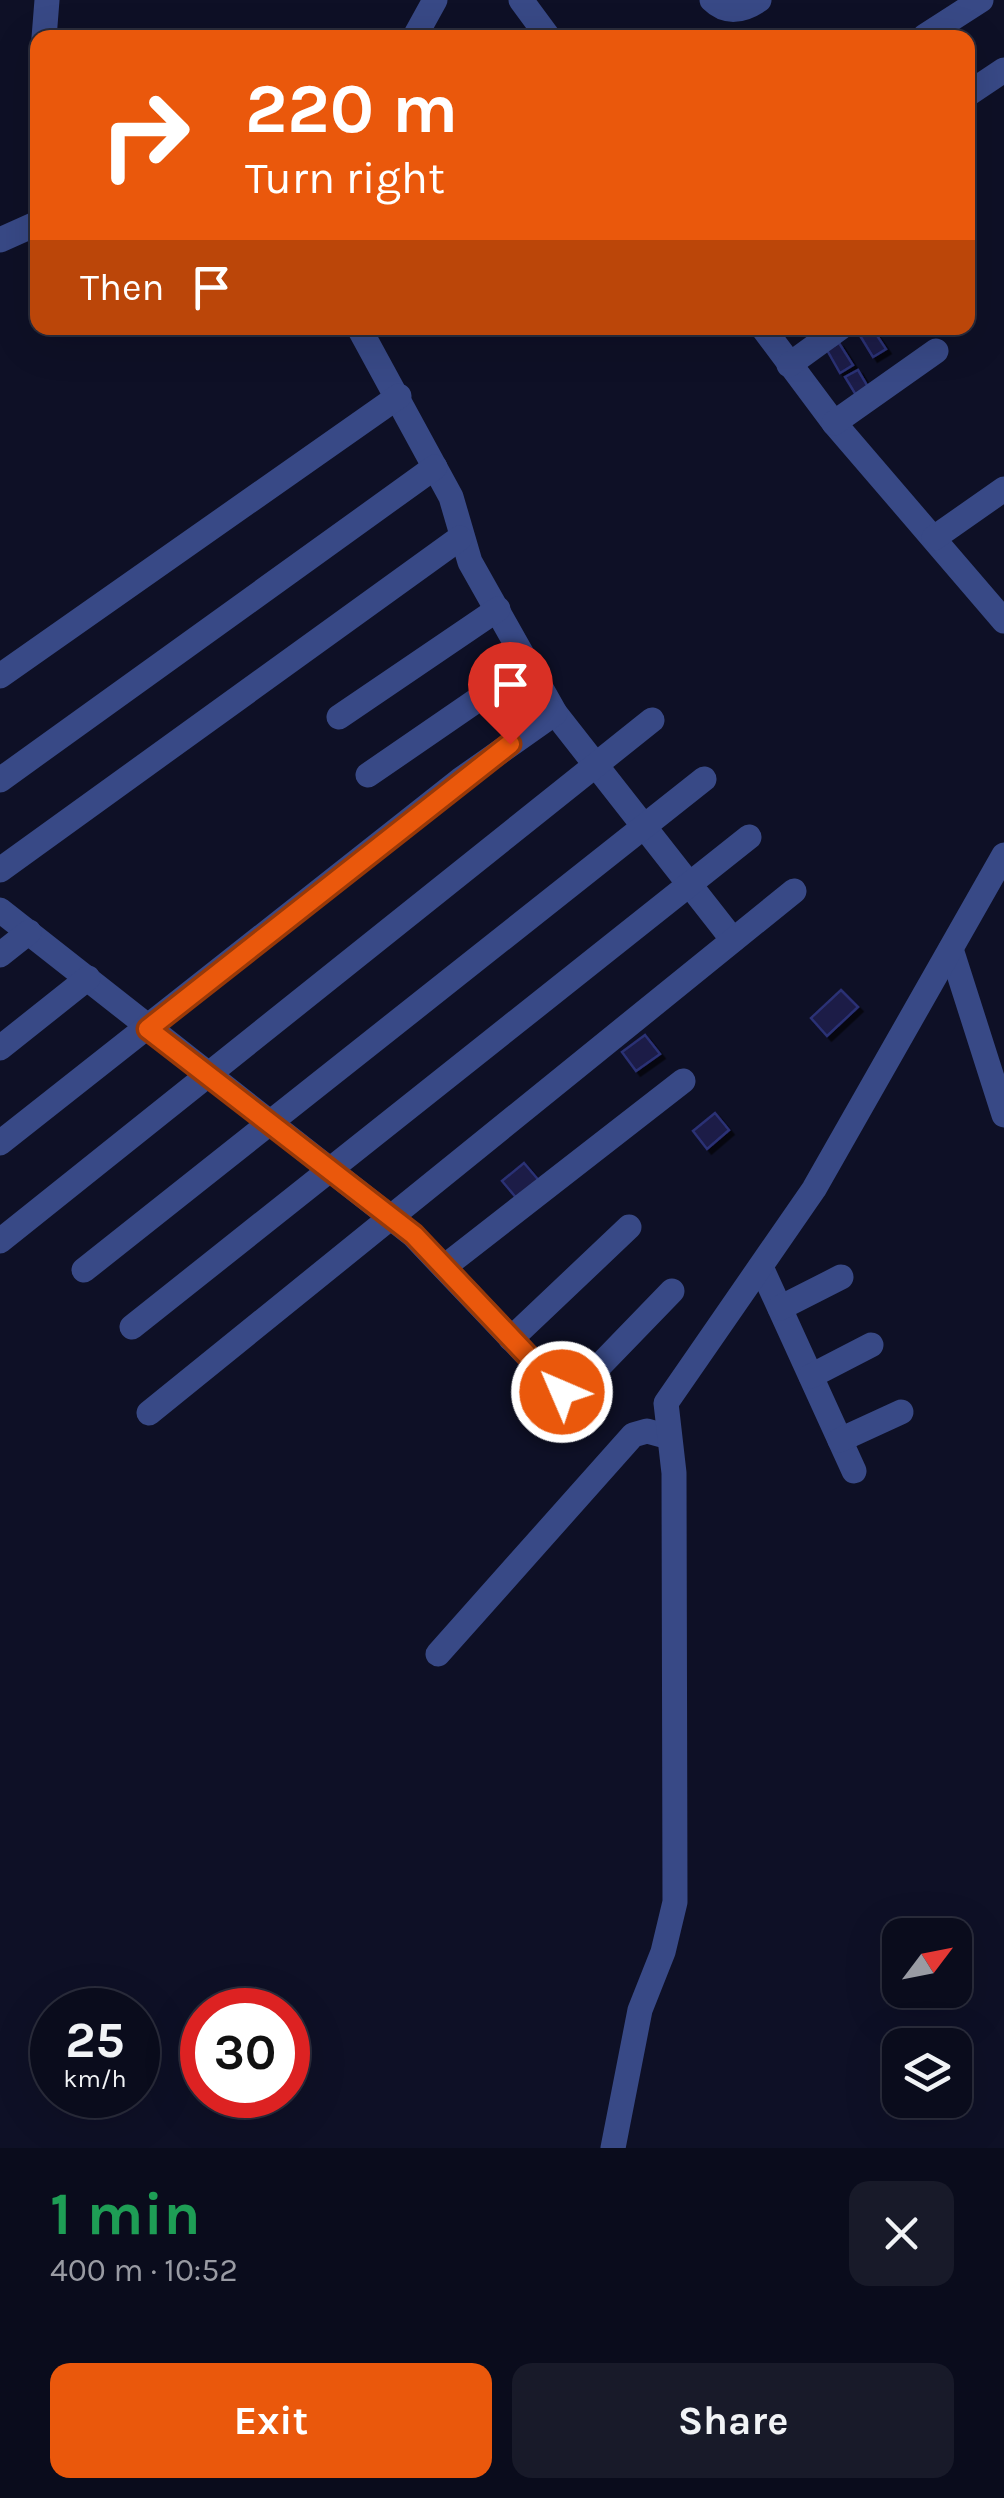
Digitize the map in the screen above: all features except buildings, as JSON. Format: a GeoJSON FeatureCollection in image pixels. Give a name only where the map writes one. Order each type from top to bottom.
{"type":"FeatureCollection","features":[{"type":"Feature","properties":{"kind":"street"},"geometry":{"type":"LineString","coordinates":[[45,30],[47,0]]}},
{"type":"Feature","properties":{"kind":"street"},"geometry":{"type":"LineString","coordinates":[[418,30],[435,0]]}},
{"type":"Feature","properties":{"kind":"street"},"geometry":{"type":"LineString","coordinates":[[521,0],[543,30]]}},
{"type":"Feature","properties":{"kind":"street"},"geometry":{"type":"LineString","coordinates":[[712,0],[723,9],[737,10],[759,0]]}},
{"type":"Feature","properties":{"kind":"street"},"geometry":{"type":"LineString","coordinates":[[935,30],[980,0]]}},
{"type":"Feature","properties":{"kind":"street"},"geometry":{"type":"LineString","coordinates":[[975,89],[1004,70]]}},
{"type":"Feature","properties":{"kind":"street"},"geometry":{"type":"LineString","coordinates":[[0,240],[30,227]]}},
{"type":"Feature","properties":{"kind":"street"},"geometry":{"type":"LineString","coordinates":[[363,335],[451,497],[460,538],[555,713],[733,940]]}},
{"type":"Feature","properties":{"kind":"street"},"geometry":{"type":"LineString","coordinates":[[769,335],[834,424],[1000,608]]}},
{"type":"Feature","properties":{"kind":"street"},"geometry":{"type":"LineString","coordinates":[[789,365],[830,335]]}},
{"type":"Feature","properties":{"kind":"street"},"geometry":{"type":"LineString","coordinates":[[834,424],[936,351]]}},
{"type":"Feature","properties":{"kind":"street"},"geometry":{"type":"LineString","coordinates":[[0,676],[398,396]]}},
{"type":"Feature","properties":{"kind":"street"},"geometry":{"type":"LineString","coordinates":[[0,780],[435,466]]}},
{"type":"Feature","properties":{"kind":"street"},"geometry":{"type":"LineString","coordinates":[[934,538],[1004,489]]}},
{"type":"Feature","properties":{"kind":"street"},"geometry":{"type":"LineString","coordinates":[[0,870],[460,538]]}},
{"type":"Feature","properties":{"kind":"street"},"geometry":{"type":"LineString","coordinates":[[339,717],[498,609]]}},
{"type":"Feature","properties":{"kind":"street"},"geometry":{"type":"LineString","coordinates":[[368,775],[528,665]]}},
{"type":"Feature","properties":{"kind":"street"},"geometry":{"type":"LineString","coordinates":[[0,1142],[460,780],[555,713]]}},
{"type":"Feature","properties":{"kind":"street"},"geometry":{"type":"LineString","coordinates":[[0,1242],[598,768],[652,720]]}},
{"type":"Feature","properties":{"kind":"street"},"geometry":{"type":"LineString","coordinates":[[84,1270],[704,779]]}},
{"type":"Feature","properties":{"kind":"street"},"geometry":{"type":"LineString","coordinates":[[132,1327],[749,837]]}},
{"type":"Feature","properties":{"kind":"street"},"geometry":{"type":"LineString","coordinates":[[613,2148],[640,2010],[663,1952],[675,1902],[674,1473],[666,1403],[814,1189],[1004,855]]}},
{"type":"Feature","properties":{"kind":"street"},"geometry":{"type":"LineString","coordinates":[[150,1412],[794,891]]}},
{"type":"Feature","properties":{"kind":"street"},"geometry":{"type":"LineString","coordinates":[[0,910],[392,1217],[444,1266],[555,1387],[572,1391],[672,1292]]}},
{"type":"Feature","properties":{"kind":"street"},"geometry":{"type":"LineString","coordinates":[[0,954],[28,932]]}},
{"type":"Feature","properties":{"kind":"street"},"geometry":{"type":"LineString","coordinates":[[951,950],[1004,1116]]}},
{"type":"Feature","properties":{"kind":"street"},"geometry":{"type":"LineString","coordinates":[[0,1048],[88,978]]}},
{"type":"Feature","properties":{"kind":"street"},"geometry":{"type":"LineString","coordinates":[[444,1266],[682,1081]]}},
{"type":"Feature","properties":{"kind":"street"},"geometry":{"type":"LineString","coordinates":[[511,1340],[630,1227]]}},
{"type":"Feature","properties":{"kind":"street"},"geometry":{"type":"LineString","coordinates":[[761,1267],[854,1471]]}},
{"type":"Feature","properties":{"kind":"street"},"geometry":{"type":"LineString","coordinates":[[780,1308],[841,1277]]}},
{"type":"Feature","properties":{"kind":"street"},"geometry":{"type":"LineString","coordinates":[[810,1376],[871,1345]]}},
{"type":"Feature","properties":{"kind":"street"},"geometry":{"type":"LineString","coordinates":[[840,1440],[900,1412]]}},
{"type":"Feature","properties":{"kind":"street"},"geometry":{"type":"LineString","coordinates":[[438,1654],[633,1435],[642,1431],[669,1437]]}},
{"type":"Feature","properties":{"kind":"route"},"geometry":{"type":"LineString","coordinates":[[510,744],[148,1029],[414,1235],[562,1392]]}}]}
